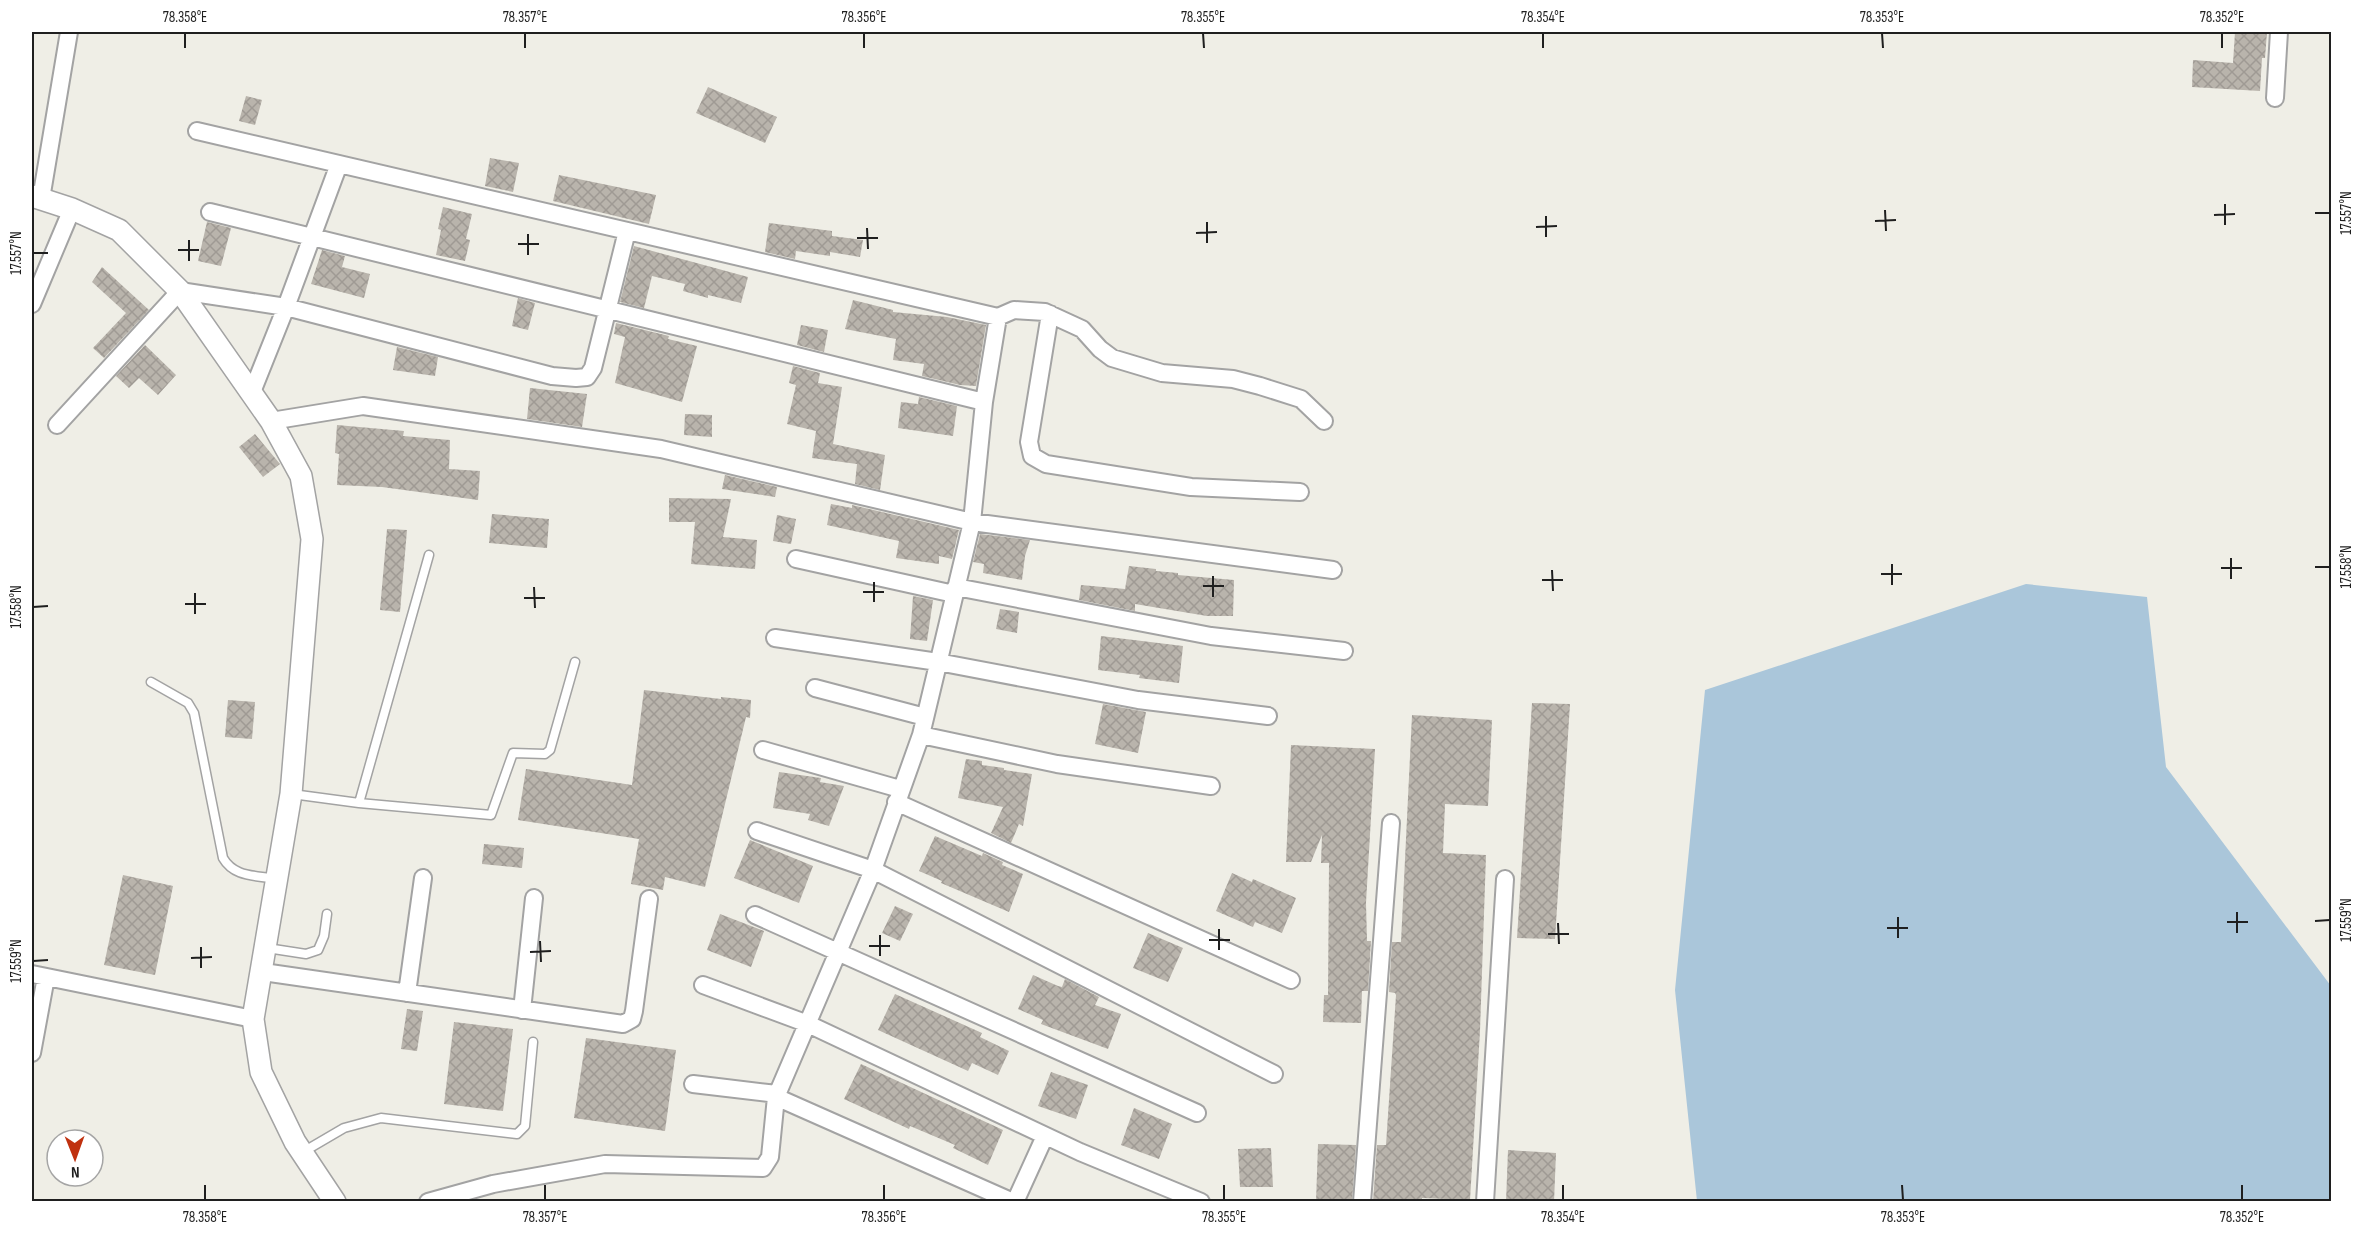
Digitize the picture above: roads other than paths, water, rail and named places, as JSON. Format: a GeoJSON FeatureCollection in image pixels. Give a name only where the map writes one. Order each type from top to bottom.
{"type":"FeatureCollection","features":[{"type":"Feature","properties":{"kind":"street"},"geometry":{"type":"LineString","coordinates":[[69,32],[36,198],[72,209],[119,230],[180,291],[252,392],[302,476],[312,539],[291,794],[279,879],[253,1019],[261,1072],[296,1142],[335,1202]]}},
{"type":"Feature","properties":{"kind":"street"},"geometry":{"type":"LineString","coordinates":[[2275,98],[2279,32]]}},
{"type":"Feature","properties":{"kind":"street"},"geometry":{"type":"LineString","coordinates":[[197,131],[998,317],[1014,310],[1050,314],[1082,329],[1100,349],[1112,358],[1162,373],[1233,379],[1260,386],[1301,399],[1324,421]]}},
{"type":"Feature","properties":{"kind":"street"},"geometry":{"type":"LineString","coordinates":[[252,392],[286,308],[339,164]]}},
{"type":"Feature","properties":{"kind":"street"},"geometry":{"type":"LineString","coordinates":[[32,304],[72,209]]}},
{"type":"Feature","properties":{"kind":"street"},"geometry":{"type":"LineString","coordinates":[[210,212],[984,402]]}},
{"type":"Feature","properties":{"kind":"street"},"geometry":{"type":"LineString","coordinates":[[180,291],[286,308],[552,376],[576,378],[586,376],[592,368],[627,231]]}},
{"type":"Feature","properties":{"kind":"street"},"geometry":{"type":"LineString","coordinates":[[57,425],[180,291]]}},
{"type":"Feature","properties":{"kind":"street"},"geometry":{"type":"LineString","coordinates":[[1050,314],[1029,442],[1032,456],[1046,464],[1191,487],[1300,492]]}},
{"type":"Feature","properties":{"kind":"street"},"geometry":{"type":"LineString","coordinates":[[428,1202],[493,1184],[605,1164],[763,1168],[770,1157],[776,1095],[873,870],[921,735],[972,522],[984,402],[998,317]]}},
{"type":"Feature","properties":{"kind":"street"},"geometry":{"type":"LineString","coordinates":[[271,421],[363,406],[661,449],[972,522],[1333,570]]}},
{"type":"Feature","properties":{"kind":"street"},"geometry":{"type":"LineString","coordinates":[[796,559],[1211,636],[1344,651]]}},
{"type":"Feature","properties":{"kind":"street"},"geometry":{"type":"LineString","coordinates":[[776,638],[938,662],[1138,700],[1268,716]]}},
{"type":"Feature","properties":{"kind":"street"},"geometry":{"type":"LineString","coordinates":[[815,688],[925,717]]}},
{"type":"Feature","properties":{"kind":"street"},"geometry":{"type":"LineString","coordinates":[[921,735],[1057,764],[1211,786]]}},
{"type":"Feature","properties":{"kind":"street"},"geometry":{"type":"LineString","coordinates":[[763,750],[898,795],[1291,980]]}},
{"type":"Feature","properties":{"kind":"street"},"geometry":{"type":"LineString","coordinates":[[1362,1202],[1391,823]]}},
{"type":"Feature","properties":{"kind":"street"},"geometry":{"type":"LineString","coordinates":[[757,831],[873,870],[1274,1074]]}},
{"type":"Feature","properties":{"kind":"street"},"geometry":{"type":"LineString","coordinates":[[406,993],[423,878]]}},
{"type":"Feature","properties":{"kind":"street"},"geometry":{"type":"LineString","coordinates":[[1485,1202],[1505,879]]}},
{"type":"Feature","properties":{"kind":"street"},"geometry":{"type":"LineString","coordinates":[[522,1010],[534,898]]}},
{"type":"Feature","properties":{"kind":"street"},"geometry":{"type":"LineString","coordinates":[[263,972],[623,1024],[632,1019],[649,899]]}},
{"type":"Feature","properties":{"kind":"street"},"geometry":{"type":"LineString","coordinates":[[755,915],[1197,1113]]}},
{"type":"Feature","properties":{"kind":"street"},"geometry":{"type":"LineString","coordinates":[[32,1053],[39,976],[253,1019]]}},
{"type":"Feature","properties":{"kind":"street"},"geometry":{"type":"LineString","coordinates":[[703,985],[808,1024],[1045,1136],[1201,1202]]}},
{"type":"Feature","properties":{"kind":"street"},"geometry":{"type":"LineString","coordinates":[[693,1084],[776,1095],[1014,1202],[1045,1136]]}},
{"type":"Feature","properties":{"kind":"lane"},"geometry":{"type":"LineString","coordinates":[[359,803],[429,555]]}},
{"type":"Feature","properties":{"kind":"lane"},"geometry":{"type":"LineString","coordinates":[[291,794],[359,803],[491,815],[513,753],[545,754],[550,750],[575,662]]}},
{"type":"Feature","properties":{"kind":"lane"},"geometry":{"type":"LineString","coordinates":[[151,682],[188,703],[194,713],[223,858],[229,869],[239,873],[279,879]]}},
{"type":"Feature","properties":{"kind":"lane"},"geometry":{"type":"LineString","coordinates":[[267,948],[306,954],[318,950],[324,936],[327,914]]}},
{"type":"Feature","properties":{"kind":"lane"},"geometry":{"type":"LineString","coordinates":[[302,1152],[344,1128],[381,1118],[517,1134],[525,1126],[533,1042]]}},
{"type":"Feature","properties":{"kind":"water"},"geometry":{"type":"Polygon","coordinates":[[[2026,584],[2147,597],[2166,767],[2331,986],[2331,1201],[1697,1201],[1675,990],[1705,690],[2026,584]]]}}]}
